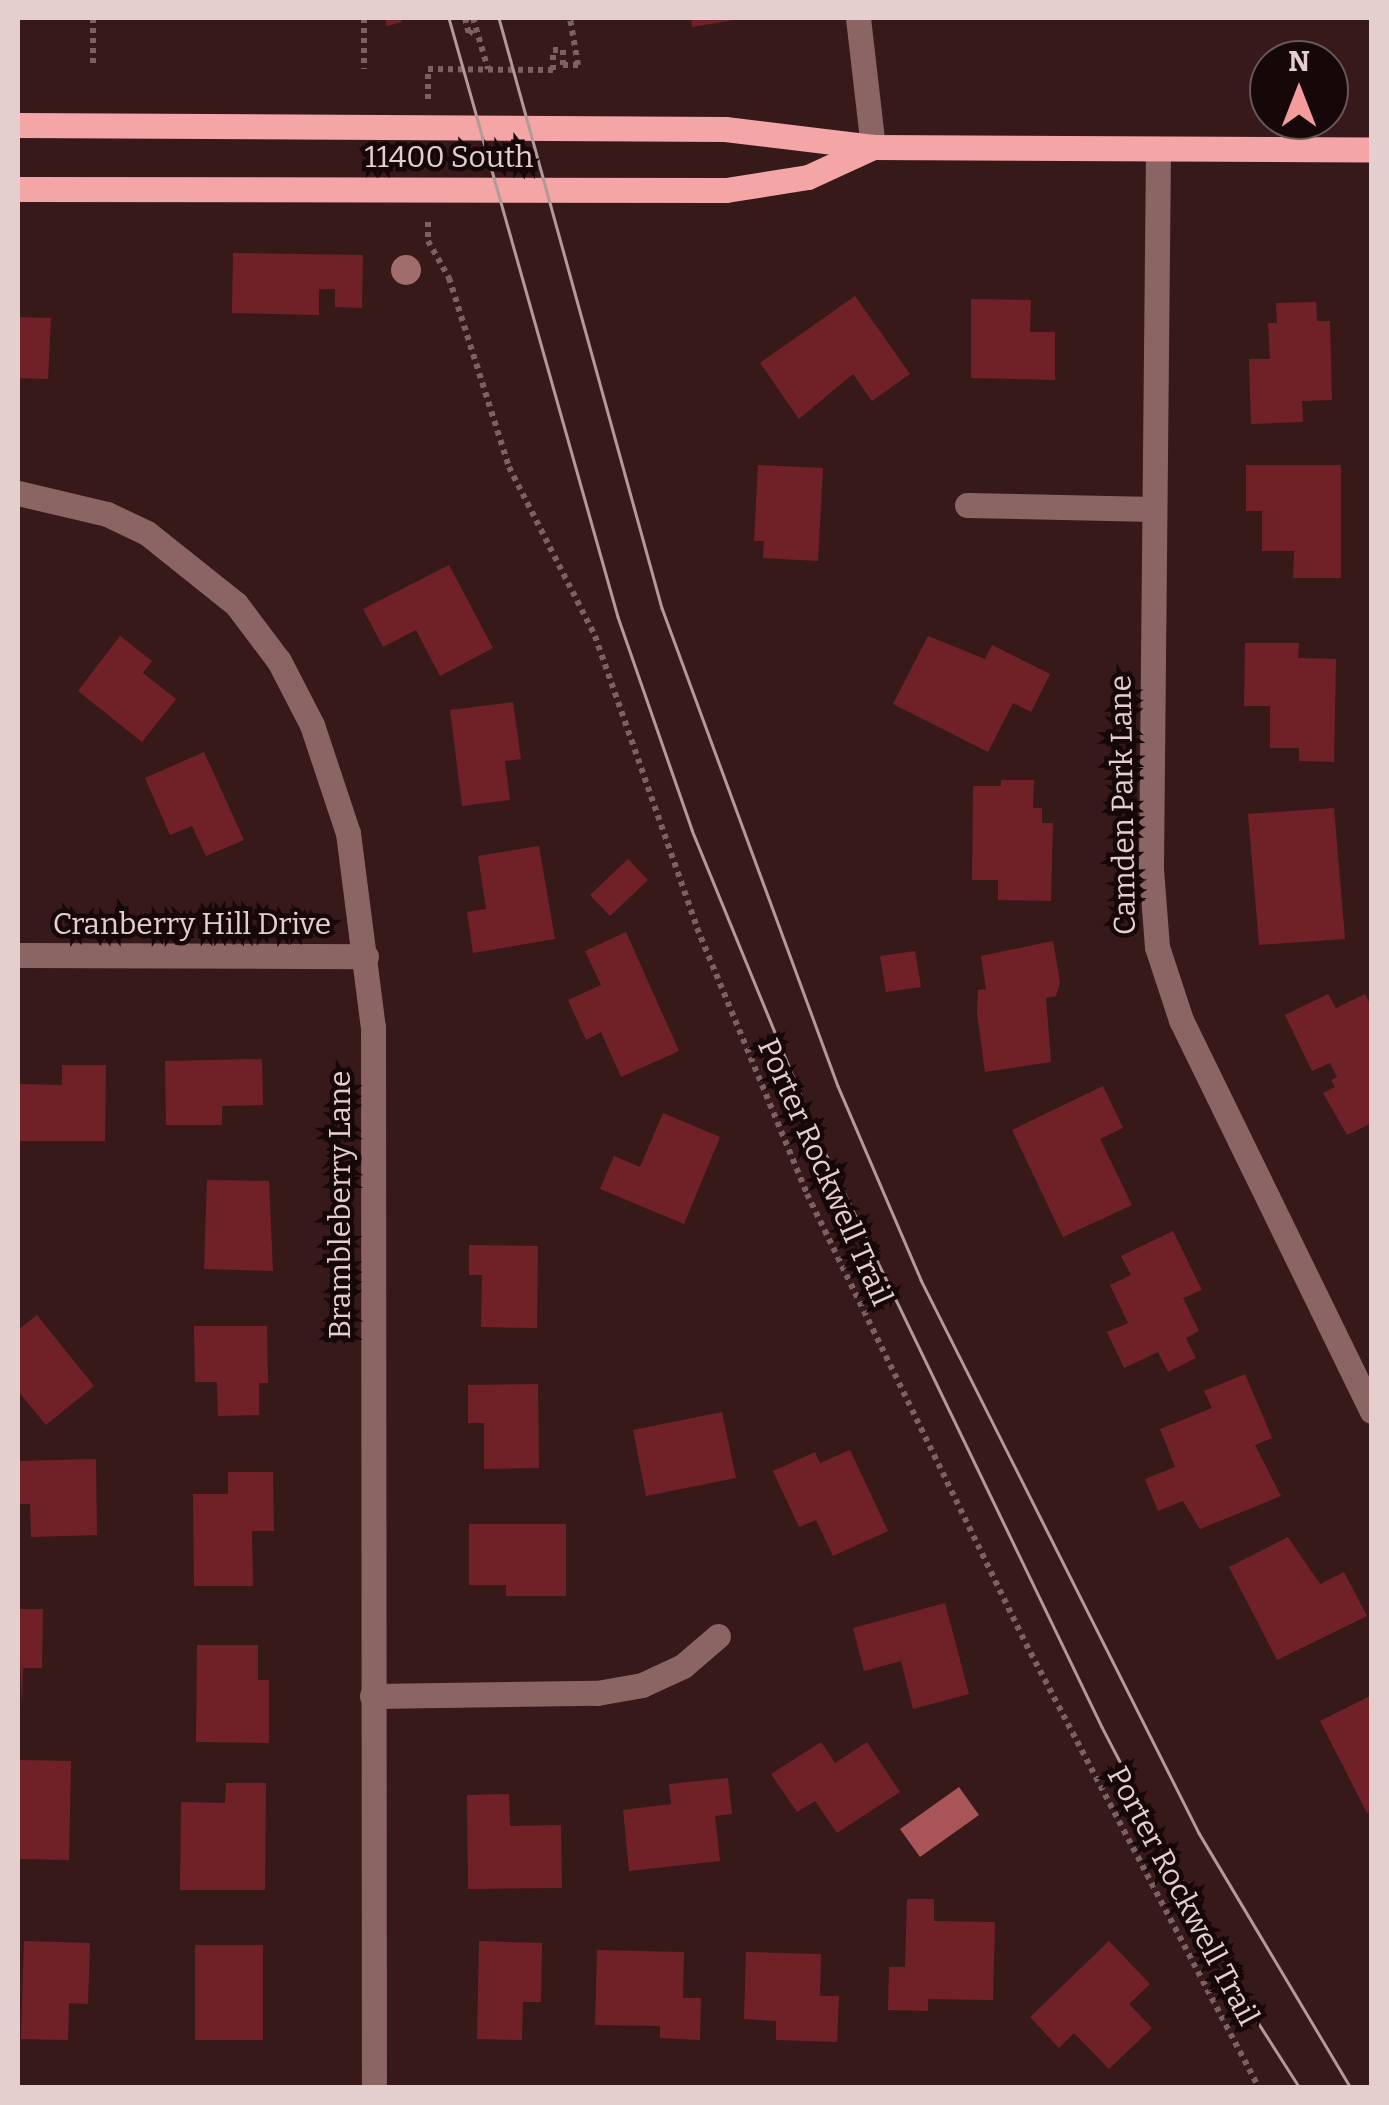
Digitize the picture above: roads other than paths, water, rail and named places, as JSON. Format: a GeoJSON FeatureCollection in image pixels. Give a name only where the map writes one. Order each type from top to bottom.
{"type":"FeatureCollection","features":[{"type":"Feature","properties":{"kind":"main road","name":"11400 South"},"geometry":{"type":"LineString","coordinates":[[18,125],[725,129],[802,133],[873,147],[1372,150]]}},
{"type":"Feature","properties":{"kind":"main road","name":"11400 South"},"geometry":{"type":"LineString","coordinates":[[18,188],[726,190],[808,177],[873,147]]}},
{"type":"Feature","properties":{"kind":"street"},"geometry":{"type":"LineString","coordinates":[[858,18],[873,147]]}},
{"type":"Feature","properties":{"kind":"street","name":"Camden Park Lane"},"geometry":{"type":"LineString","coordinates":[[1158,149],[1152,908],[1166,983],[1372,1412]]}},
{"type":"Feature","properties":{"kind":"street","name":"Brambleberry Lane"},"geometry":{"type":"LineString","coordinates":[[18,492],[107,514],[148,533],[236,604],[279,661],[312,725],[348,833],[373,1027],[374,2088]]}},
{"type":"Feature","properties":{"kind":"street"},"geometry":{"type":"LineString","coordinates":[[967,505],[1154,509]]}},
{"type":"Feature","properties":{"kind":"street","name":"Cranberry Hill Drive"},"geometry":{"type":"LineString","coordinates":[[18,956],[366,956]]}},
{"type":"Feature","properties":{"kind":"street"},"geometry":{"type":"LineString","coordinates":[[372,1696],[597,1692],[642,1685],[684,1666],[718,1636]]}},
{"type":"Feature","properties":{"kind":"tram line"},"geometry":{"type":"LineString","coordinates":[[449,18],[618,617],[692,830],[820,1142],[1102,1727],[1245,2002],[1300,2088]]}},
{"type":"Feature","properties":{"kind":"tram line"},"geometry":{"type":"LineString","coordinates":[[499,18],[662,608],[838,1086],[921,1280],[1199,1833],[1351,2088]]}}]}
